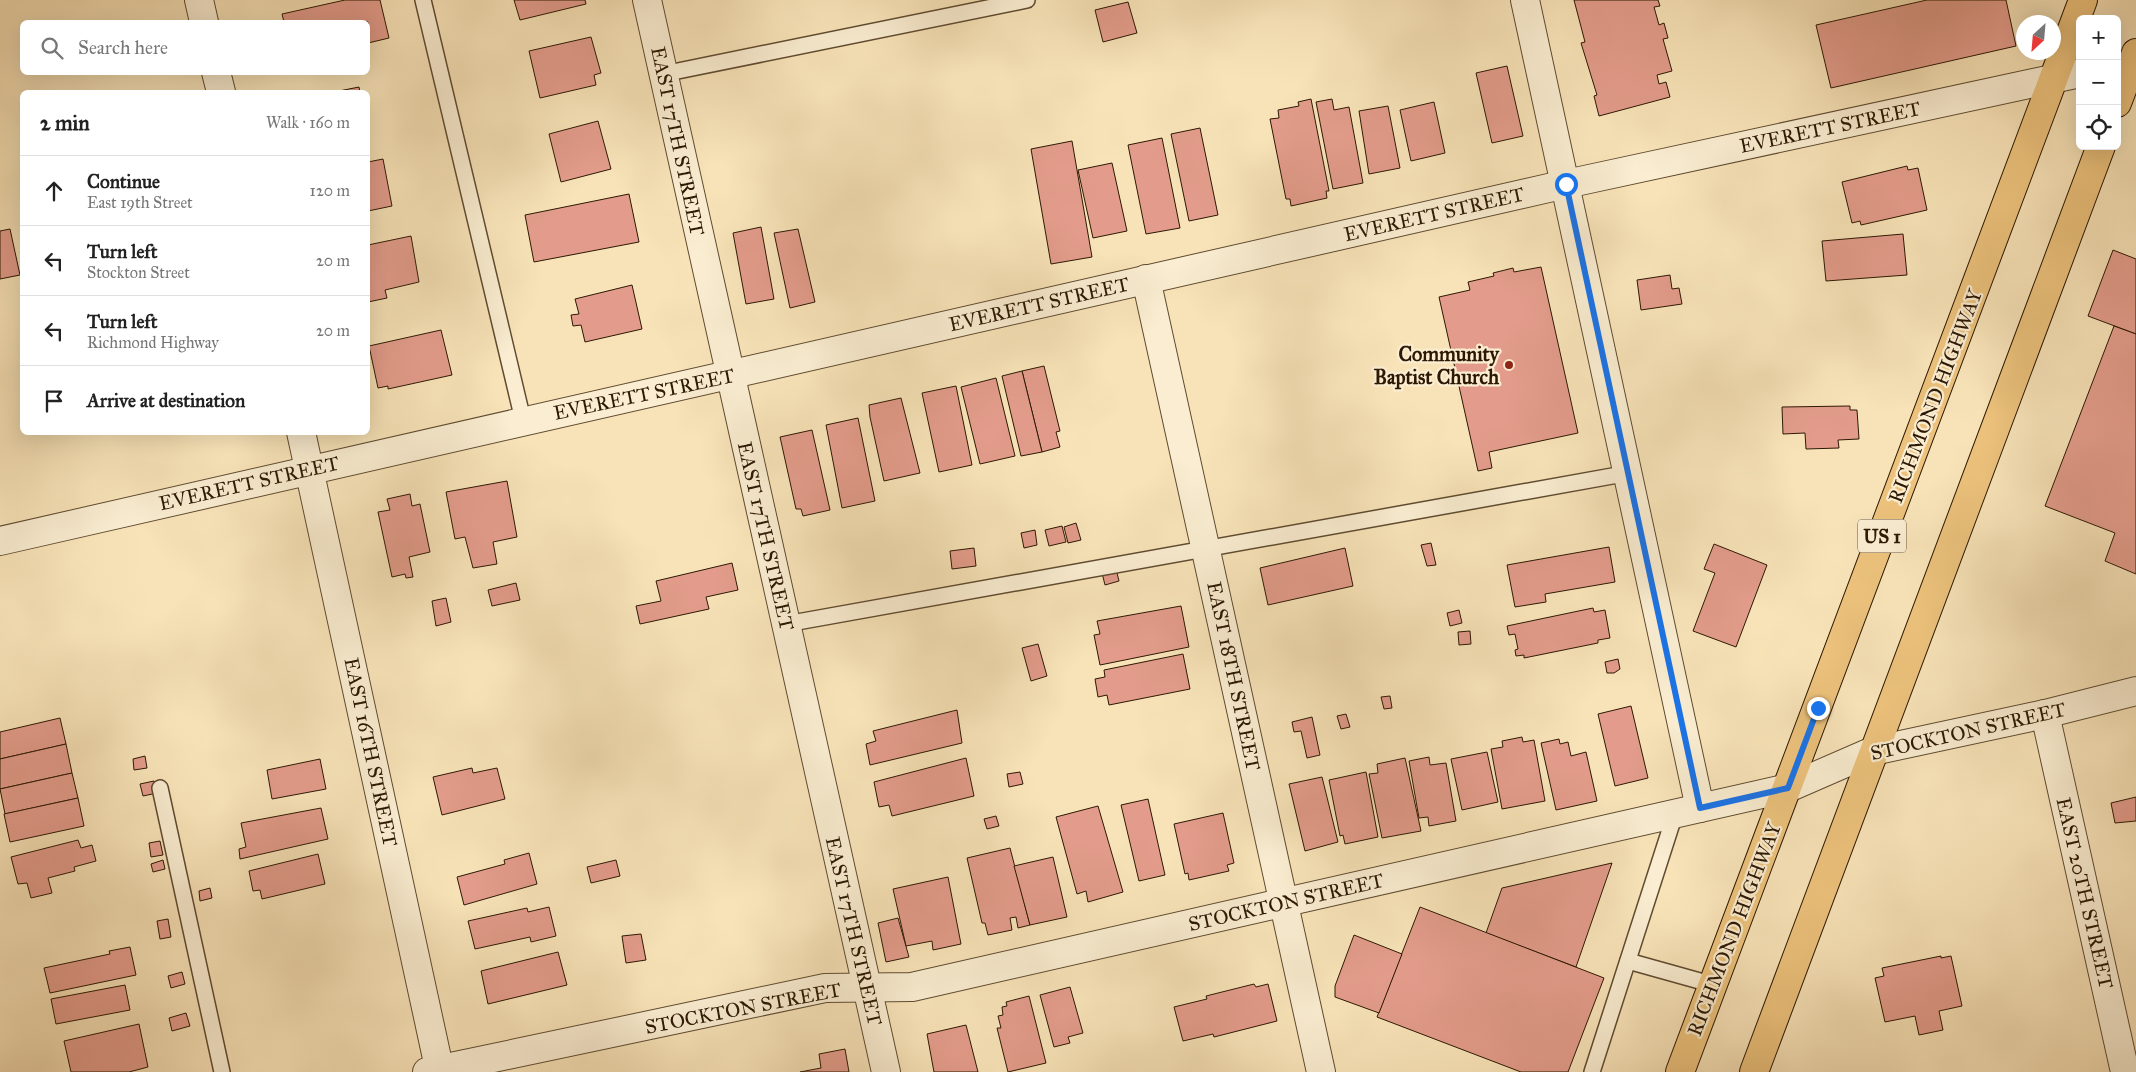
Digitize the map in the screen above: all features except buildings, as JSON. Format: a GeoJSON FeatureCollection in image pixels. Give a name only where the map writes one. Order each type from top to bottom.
{"type":"FeatureCollection","features":[{"type":"Feature","properties":{"kind":"main road","name":"RICHMOND HIGHWAY"},"geometry":{"type":"LineString","coordinates":[[1680,1072],[1788,788],[2067,76],[2083,0]]}},
{"type":"Feature","properties":{"kind":"main road"},"geometry":{"type":"LineString","coordinates":[[2121,90],[2130,61]]}},
{"type":"Feature","properties":{"kind":"main road"},"geometry":{"type":"LineString","coordinates":[[1754,1072],[2099,150]]}},
{"type":"Feature","properties":{"kind":"street"},"geometry":{"type":"LineString","coordinates":[[199,0],[204,20]]}},
{"type":"Feature","properties":{"kind":"street","name":"EAST 17TH STREET"},"geometry":{"type":"LineString","coordinates":[[647,0],[886,1072]]}},
{"type":"Feature","properties":{"kind":"street"},"geometry":{"type":"LineString","coordinates":[[1525,0],[1629,473],[1688,811]]}},
{"type":"Feature","properties":{"kind":"street"},"geometry":{"type":"LineString","coordinates":[[217,75],[220,90]]}},
{"type":"Feature","properties":{"kind":"street","name":"EVERETT STREET"},"geometry":{"type":"LineString","coordinates":[[0,541],[523,420],[730,375],[1566,184],[2067,76]]}},
{"type":"Feature","properties":{"kind":"street","name":"EAST 18TH STREET"},"geometry":{"type":"LineString","coordinates":[[1146,279],[1322,1072]]}},
{"type":"Feature","properties":{"kind":"street","name":"EAST 16TH STREET"},"geometry":{"type":"LineString","coordinates":[[303,435],[435,1071]]}},
{"type":"Feature","properties":{"kind":"street","name":"STOCKTON STREET"},"geometry":{"type":"LineString","coordinates":[[435,1071],[825,988],[866,986],[912,987],[1788,788],[1873,751],[2044,714],[2136,691]]}},
{"type":"Feature","properties":{"kind":"street","name":"EAST 20TH STREET"},"geometry":{"type":"LineString","coordinates":[[2044,714],[2126,1072]]}},
{"type":"Feature","properties":{"kind":"lane"},"geometry":{"type":"LineString","coordinates":[[423,0],[523,420]]}},
{"type":"Feature","properties":{"kind":"lane"},"geometry":{"type":"LineString","coordinates":[[664,74],[1027,0]]}},
{"type":"Feature","properties":{"kind":"lane"},"geometry":{"type":"LineString","coordinates":[[786,624],[1629,473]]}},
{"type":"Feature","properties":{"kind":"lane"},"geometry":{"type":"LineString","coordinates":[[160,788],[222,1072]]}},
{"type":"Feature","properties":{"kind":"lane"},"geometry":{"type":"LineString","coordinates":[[1592,1072],[1628,961],[1688,811]]}},
{"type":"Feature","properties":{"kind":"lane"},"geometry":{"type":"LineString","coordinates":[[1628,961],[1714,984]]}},
{"type":"Feature","properties":{"kind":"place","name":"Community Baptist Church"},"geometry":{"type":"Point","coordinates":[1509,365]}},
{"type":"Feature","properties":{"kind":"route"},"geometry":{"type":"LineString","coordinates":[[1566,184],[1700,808],[1788,788],[1818,708]]}}]}
